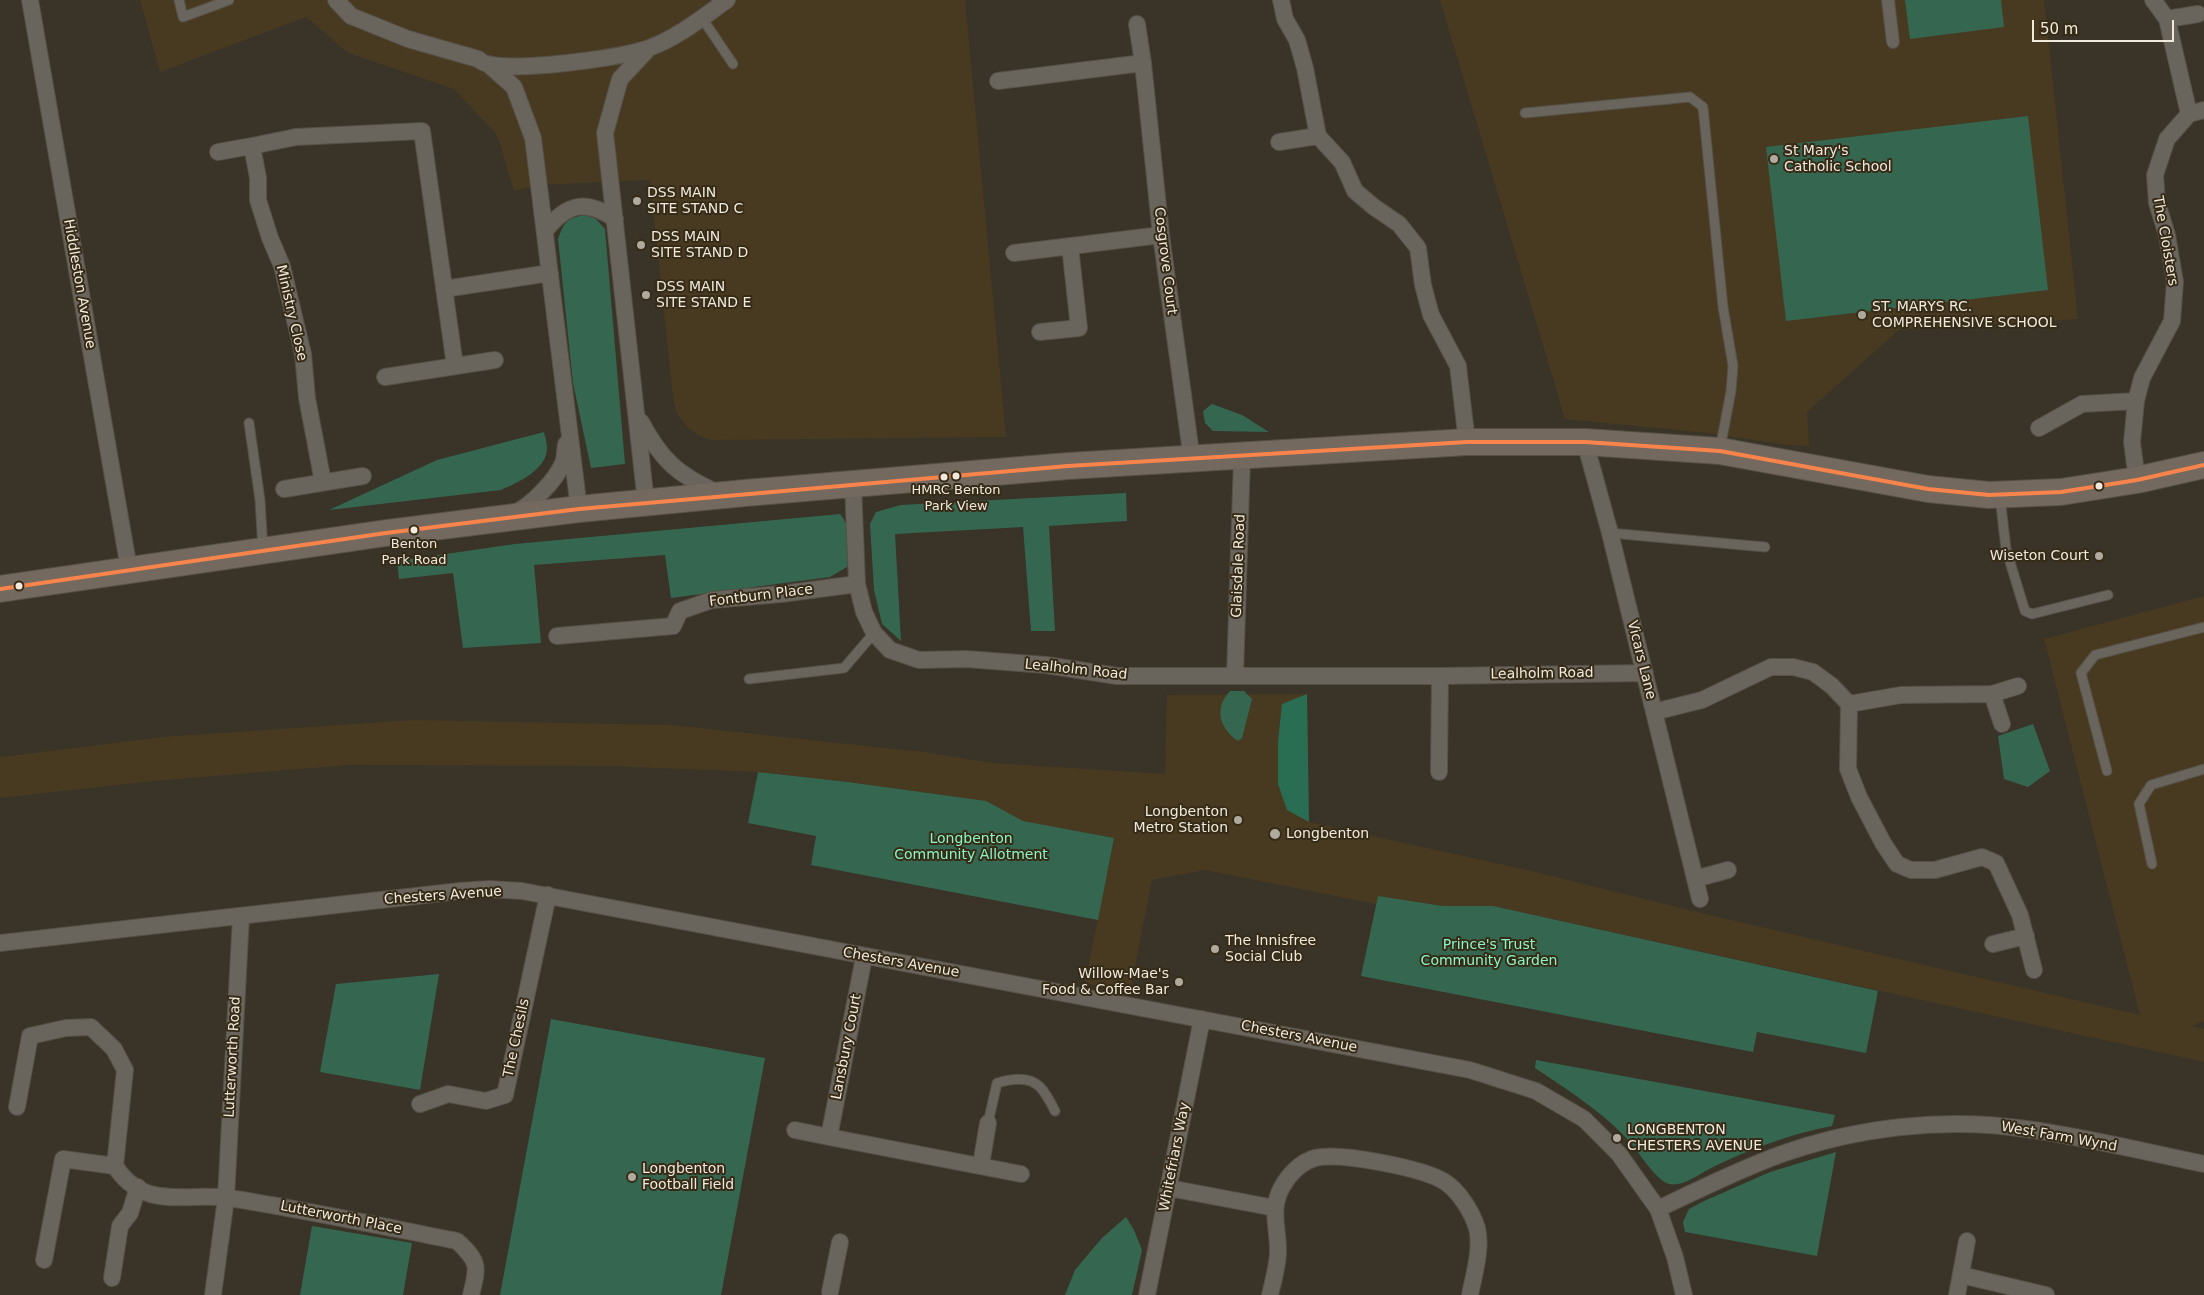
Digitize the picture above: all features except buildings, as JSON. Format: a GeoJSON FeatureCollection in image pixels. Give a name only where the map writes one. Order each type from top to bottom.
{"type":"FeatureCollection","features":[{"type":"Feature","properties":{"kind":"main road"},"geometry":{"type":"LineString","coordinates":[[0,588],[579,509],[1068,466],[1468,442],[1585,442],[1720,451],[1928,489],[2000,494],[2061,492],[2137,480],[2204,465]]}},
{"type":"Feature","properties":{"kind":"street","name":"Hiddleston Avenue"},"geometry":{"type":"LineString","coordinates":[[30,0],[129,569]]}},
{"type":"Feature","properties":{"kind":"street"},"geometry":{"type":"LineString","coordinates":[[336,0],[351,16],[408,39],[478,59],[488,64],[514,87],[533,138],[579,509]]}},
{"type":"Feature","properties":{"kind":"street"},"geometry":{"type":"LineString","coordinates":[[488,64],[538,65],[600,58],[648,48],[702,18],[727,0]]}},
{"type":"Feature","properties":{"kind":"street"},"geometry":{"type":"LineString","coordinates":[[1281,0],[1285,19],[1297,40],[1305,68],[1318,136],[1342,162],[1355,190],[1374,207],[1400,224],[1418,248],[1423,285],[1431,315],[1458,366],[1468,442]]}},
{"type":"Feature","properties":{"kind":"street"},"geometry":{"type":"LineString","coordinates":[[1888,0],[1893,42]]}},
{"type":"Feature","properties":{"kind":"street","name":"The Cloisters"},"geometry":{"type":"LineString","coordinates":[[2137,480],[2132,442],[2136,401],[2142,378],[2172,321],[2175,282],[2167,234],[2157,203],[2155,174],[2167,139],[2197,112],[2167,19],[2153,0]]}},
{"type":"Feature","properties":{"kind":"street"},"geometry":{"type":"LineString","coordinates":[[2167,19],[2198,14]]}},
{"type":"Feature","properties":{"kind":"street","name":"Cosgrove Court"},"geometry":{"type":"LineString","coordinates":[[1136,24],[1143,63],[1161,235],[1192,460]]}},
{"type":"Feature","properties":{"kind":"street"},"geometry":{"type":"LineString","coordinates":[[646,503],[638,416],[605,133],[620,79],[648,48]]}},
{"type":"Feature","properties":{"kind":"street"},"geometry":{"type":"LineString","coordinates":[[998,81],[1143,63]]}},
{"type":"Feature","properties":{"kind":"street"},"geometry":{"type":"LineString","coordinates":[[218,152],[296,137],[422,131],[455,366]]}},
{"type":"Feature","properties":{"kind":"street"},"geometry":{"type":"LineString","coordinates":[[1279,142],[1318,136]]}},
{"type":"Feature","properties":{"kind":"street","name":"Ministry Close"},"geometry":{"type":"LineString","coordinates":[[252,146],[258,178],[258,200],[270,238],[282,266],[303,354],[307,398],[323,482]]}},
{"type":"Feature","properties":{"kind":"street"},"geometry":{"type":"LineString","coordinates":[[545,231],[555,218],[576,206],[601,209],[616,219]]}},
{"type":"Feature","properties":{"kind":"street"},"geometry":{"type":"LineString","coordinates":[[1014,252],[1161,235]]}},
{"type":"Feature","properties":{"kind":"street"},"geometry":{"type":"LineString","coordinates":[[1040,332],[1080,328],[1070,246]]}},
{"type":"Feature","properties":{"kind":"street"},"geometry":{"type":"LineString","coordinates":[[444,289],[550,273]]}},
{"type":"Feature","properties":{"kind":"street"},"geometry":{"type":"LineString","coordinates":[[384,377],[494,360]]}},
{"type":"Feature","properties":{"kind":"street"},"geometry":{"type":"LineString","coordinates":[[2040,428],[2082,404],[2136,401]]}},
{"type":"Feature","properties":{"kind":"street"},"geometry":{"type":"LineString","coordinates":[[638,416],[653,444],[672,467],[696,483],[723,495]]}},
{"type":"Feature","properties":{"kind":"street"},"geometry":{"type":"LineString","coordinates":[[501,519],[523,509],[546,486],[563,463],[569,425]]}},
{"type":"Feature","properties":{"kind":"street","name":"Vicars Lane"},"geometry":{"type":"LineString","coordinates":[[1585,442],[1645,672],[1700,899]]}},
{"type":"Feature","properties":{"kind":"street","name":"Glaisdale Road"},"geometry":{"type":"LineString","coordinates":[[1235,676],[1242,457]]}},
{"type":"Feature","properties":{"kind":"street"},"geometry":{"type":"LineString","coordinates":[[284,489],[364,476]]}},
{"type":"Feature","properties":{"kind":"street","name":"Lealholm Road"},"geometry":{"type":"LineString","coordinates":[[853,484],[857,584],[864,612],[874,633],[890,650],[919,660],[966,659],[1046,665],[1117,676],[1440,676],[1645,672]]}},
{"type":"Feature","properties":{"kind":"street","name":"Fontburn Place"},"geometry":{"type":"LineString","coordinates":[[557,636],[673,626],[680,610],[712,600],[781,594],[857,584]]}},
{"type":"Feature","properties":{"kind":"street"},"geometry":{"type":"LineString","coordinates":[[1654,712],[1702,700],[1770,667],[1793,667],[1813,672],[1832,686],[1849,704],[1848,769],[1859,797],[1883,843],[1897,864],[1911,870],[1935,870],[1982,857],[1996,863],[2020,915],[2034,970]]}},
{"type":"Feature","properties":{"kind":"street"},"geometry":{"type":"LineString","coordinates":[[1439,772],[1440,676]]}},
{"type":"Feature","properties":{"kind":"street"},"geometry":{"type":"LineString","coordinates":[[1849,704],[1901,695],[1992,694],[2018,686]]}},
{"type":"Feature","properties":{"kind":"street"},"geometry":{"type":"LineString","coordinates":[[1992,694],[2002,724]]}},
{"type":"Feature","properties":{"kind":"street"},"geometry":{"type":"LineString","coordinates":[[1695,879],[1728,870]]}},
{"type":"Feature","properties":{"kind":"street","name":"Chesters Avenue"},"geometry":{"type":"LineString","coordinates":[[0,943],[460,891],[489,890],[548,895],[864,957],[1470,1070],[1536,1091],[1584,1119],[1619,1154],[1658,1209],[1673,1248],[1684,1295]]}},
{"type":"Feature","properties":{"kind":"street","name":"The Chesils"},"geometry":{"type":"LineString","coordinates":[[420,1104],[448,1094],[486,1101],[506,1095],[548,895]]}},
{"type":"Feature","properties":{"kind":"street","name":"Lutterworth Road"},"geometry":{"type":"LineString","coordinates":[[213,1295],[226,1198],[241,916]]}},
{"type":"Feature","properties":{"kind":"street"},"geometry":{"type":"LineString","coordinates":[[1993,944],[2026,936]]}},
{"type":"Feature","properties":{"kind":"street","name":"Lansbury Court"},"geometry":{"type":"LineString","coordinates":[[829,1137],[864,957]]}},
{"type":"Feature","properties":{"kind":"street","name":"Whitefriars Way"},"geometry":{"type":"LineString","coordinates":[[1147,1295],[1202,1019]]}},
{"type":"Feature","properties":{"kind":"street"},"geometry":{"type":"LineString","coordinates":[[17,1107],[30,1036],[66,1028],[91,1028],[114,1049],[125,1070],[115,1166],[125,1180],[149,1194],[175,1197],[226,1198]]}},
{"type":"Feature","properties":{"kind":"street"},"geometry":{"type":"LineString","coordinates":[[981,1165],[988,1124]]}},
{"type":"Feature","properties":{"kind":"street","name":"West Farm Wynd"},"geometry":{"type":"LineString","coordinates":[[1658,1209],[1780,1155],[1842,1137],[1903,1127],[1966,1124],[2025,1128],[2204,1164]]}},
{"type":"Feature","properties":{"kind":"street"},"geometry":{"type":"LineString","coordinates":[[795,1130],[1021,1174]]}},
{"type":"Feature","properties":{"kind":"street"},"geometry":{"type":"LineString","coordinates":[[1270,1295],[1278,1254],[1274,1208],[1278,1196],[1294,1170],[1314,1159],[1328,1157],[1346,1158],[1435,1176],[1455,1191],[1469,1211],[1476,1227],[1478,1245],[1470,1295]]}},
{"type":"Feature","properties":{"kind":"street"},"geometry":{"type":"LineString","coordinates":[[44,1260],[63,1159],[115,1166]]}},
{"type":"Feature","properties":{"kind":"street"},"geometry":{"type":"LineString","coordinates":[[112,1278],[120,1226],[130,1213],[138,1187]]}},
{"type":"Feature","properties":{"kind":"street"},"geometry":{"type":"LineString","coordinates":[[1169,1188],[1274,1208]]}},
{"type":"Feature","properties":{"kind":"street","name":"Lutterworth Place"},"geometry":{"type":"LineString","coordinates":[[226,1198],[307,1210],[457,1242],[471,1254],[477,1270],[471,1295]]}},
{"type":"Feature","properties":{"kind":"street"},"geometry":{"type":"LineString","coordinates":[[1957,1295],[1967,1241]]}},
{"type":"Feature","properties":{"kind":"street"},"geometry":{"type":"LineString","coordinates":[[835,1294],[840,1242]]}},
{"type":"Feature","properties":{"kind":"street"},"geometry":{"type":"LineString","coordinates":[[1961,1275],[2046,1295]]}},
{"type":"Feature","properties":{"kind":"lane"},"geometry":{"type":"LineString","coordinates":[[178,0],[183,17],[229,0]]}},
{"type":"Feature","properties":{"kind":"lane"},"geometry":{"type":"LineString","coordinates":[[702,18],[733,64]]}},
{"type":"Feature","properties":{"kind":"lane"},"geometry":{"type":"LineString","coordinates":[[1525,113],[1690,96],[1703,107],[1723,307],[1729,332],[1733,366],[1732,391],[1720,451]]}},
{"type":"Feature","properties":{"kind":"lane"},"geometry":{"type":"LineString","coordinates":[[249,423],[260,500],[263,551]]}},
{"type":"Feature","properties":{"kind":"lane"},"geometry":{"type":"LineString","coordinates":[[2000,494],[2006,549],[2025,611],[2032,614],[2108,595]]}},
{"type":"Feature","properties":{"kind":"lane"},"geometry":{"type":"LineString","coordinates":[[1610,533],[1765,547]]}},
{"type":"Feature","properties":{"kind":"lane"},"geometry":{"type":"LineString","coordinates":[[2108,770],[2081,673],[2095,655],[2204,627]]}},
{"type":"Feature","properties":{"kind":"lane"},"geometry":{"type":"LineString","coordinates":[[749,680],[844,668],[874,633]]}},
{"type":"Feature","properties":{"kind":"lane"},"geometry":{"type":"LineString","coordinates":[[2152,864],[2139,804],[2152,785],[2204,769]]}},
{"type":"Feature","properties":{"kind":"lane"},"geometry":{"type":"LineString","coordinates":[[988,1124],[997,1083],[1009,1079],[1024,1080],[1039,1086],[1055,1111]]}},
{"type":"Feature","properties":{"kind":"shaded area"},"geometry":{"type":"Polygon","coordinates":[[[140,0],[965,0],[1006,437],[711,440],[698,435],[687,427],[677,414],[673,397],[650,180],[539,185],[514,191],[497,135],[454,89],[348,53],[306,17],[160,72],[140,0]]]}},
{"type":"Feature","properties":{"kind":"shaded area","name":"St Mary's Catholic School"},"geometry":{"type":"Polygon","coordinates":[[[1440,0],[2044,0],[2078,319],[1899,330],[1807,412],[1809,446],[1787,445],[1707,433],[1565,419],[1440,0]]]}},
{"type":"Feature","properties":{"kind":"shaded area"},"geometry":{"type":"Polygon","coordinates":[[[2204,596],[2204,1021],[2192,1026],[2204,1029],[2204,1062],[1493,906],[1443,906],[1378,896],[1376,904],[1205,870],[1152,880],[1130,992],[1085,983],[1114,838],[1023,821],[985,801],[848,782],[758,772],[609,766],[348,765],[154,781],[0,798],[0,757],[162,737],[413,720],[672,725],[923,752],[993,763],[1165,774],[1167,695],[1307,694],[1309,822],[1523,869],[1714,916],[2140,1015],[2044,639],[2204,596]]]}},
{"type":"Feature","properties":{"kind":"green space"},"geometry":{"type":"Polygon","coordinates":[[[1905,0],[2001,0],[2004,27],[1910,39],[1905,0]]]}},
{"type":"Feature","properties":{"kind":"green space"},"geometry":{"type":"Polygon","coordinates":[[[2028,116],[2048,290],[1786,321],[1766,147],[2028,116]]]}},
{"type":"Feature","properties":{"kind":"green space"},"geometry":{"type":"Polygon","coordinates":[[[585,215],[596,219],[605,229],[625,464],[591,468],[573,383],[558,239],[562,228],[570,219],[585,215]]]}},
{"type":"Feature","properties":{"kind":"green space"},"geometry":{"type":"Polygon","coordinates":[[[1212,404],[1242,415],[1269,432],[1213,431],[1205,423],[1203,411],[1212,404]]]}},
{"type":"Feature","properties":{"kind":"green space"},"geometry":{"type":"Polygon","coordinates":[[[544,432],[547,448],[546,456],[542,463],[530,475],[501,490],[329,510],[437,460],[544,432]]]}},
{"type":"Feature","properties":{"kind":"green space"},"geometry":{"type":"Polygon","coordinates":[[[1126,493],[1127,521],[1049,526],[1055,631],[1031,631],[1023,527],[895,534],[901,641],[882,624],[874,590],[870,524],[876,512],[901,505],[1126,493]]]}},
{"type":"Feature","properties":{"kind":"green space"},"geometry":{"type":"Polygon","coordinates":[[[840,514],[849,532],[849,560],[847,567],[830,577],[671,598],[665,555],[534,565],[541,643],[463,648],[453,573],[399,579],[397,561],[515,544],[840,514]]]}},
{"type":"Feature","properties":{"kind":"green space"},"geometry":{"type":"Polygon","coordinates":[[[1230,691],[1244,691],[1252,699],[1242,738],[1238,741],[1226,730],[1221,718],[1222,704],[1230,691]]]}},
{"type":"Feature","properties":{"kind":"green space"},"geometry":{"type":"Polygon","coordinates":[[[1307,694],[1309,822],[1287,810],[1278,784],[1278,742],[1282,704],[1307,694]]]}},
{"type":"Feature","properties":{"kind":"green space"},"geometry":{"type":"Polygon","coordinates":[[[2033,724],[2050,771],[2028,787],[2004,779],[1998,736],[2033,724]]]}},
{"type":"Feature","properties":{"kind":"green space","name":"Longbenton Community Allotment"},"geometry":{"type":"Polygon","coordinates":[[[758,772],[986,801],[1023,821],[1114,838],[1098,920],[811,865],[816,836],[748,823],[758,772]]]}},
{"type":"Feature","properties":{"kind":"green space","name":"Prince's Trust Community Garden"},"geometry":{"type":"Polygon","coordinates":[[[1378,896],[1443,906],[1493,906],[1878,991],[1866,1053],[1757,1032],[1753,1052],[1361,976],[1378,896]]]}},
{"type":"Feature","properties":{"kind":"green space"},"geometry":{"type":"Polygon","coordinates":[[[439,974],[420,1090],[320,1072],[336,984],[439,974]]]}},
{"type":"Feature","properties":{"kind":"green space","name":"Longbenton Football Field"},"geometry":{"type":"Polygon","coordinates":[[[551,1019],[765,1058],[721,1295],[500,1295],[551,1019]]]}},
{"type":"Feature","properties":{"kind":"green space"},"geometry":{"type":"Polygon","coordinates":[[[1536,1060],[1835,1115],[1832,1126],[1801,1133],[1755,1148],[1685,1182],[1669,1184],[1658,1177],[1628,1140],[1608,1120],[1584,1101],[1535,1068],[1536,1060]]]}},
{"type":"Feature","properties":{"kind":"green space"},"geometry":{"type":"Polygon","coordinates":[[[1836,1152],[1817,1256],[1685,1232],[1683,1222],[1689,1209],[1702,1202],[1770,1172],[1836,1152]]]}},
{"type":"Feature","properties":{"kind":"green space"},"geometry":{"type":"Polygon","coordinates":[[[1126,1217],[1134,1230],[1142,1250],[1132,1295],[1065,1295],[1075,1270],[1102,1238],[1126,1217]]]}},
{"type":"Feature","properties":{"kind":"green space"},"geometry":{"type":"Polygon","coordinates":[[[312,1226],[412,1243],[403,1295],[300,1295],[312,1226]]]}},
{"type":"Feature","properties":{"kind":"transit line"},"geometry":{"type":"LineString","coordinates":[[0,589],[386,533],[579,509],[1068,466],[1467,442],[1585,442],[1720,451],[1928,489],[1989,495],[2061,492],[2137,480],[2204,465]]}},
{"type":"Feature","properties":{"kind":"place","name":"St Mary's Catholic School"},"geometry":{"type":"Point","coordinates":[1774,159]}},
{"type":"Feature","properties":{"kind":"place","name":"DSS MAIN SITE STAND C"},"geometry":{"type":"Point","coordinates":[637,201]}},
{"type":"Feature","properties":{"kind":"place","name":"DSS MAIN SITE STAND D"},"geometry":{"type":"Point","coordinates":[641,245]}},
{"type":"Feature","properties":{"kind":"place","name":"DSS MAIN SITE STAND E"},"geometry":{"type":"Point","coordinates":[646,295]}},
{"type":"Feature","properties":{"kind":"place","name":"ST. MARYS RC. COMPREHENSIVE SCHOOL"},"geometry":{"type":"Point","coordinates":[1862,315]}},
{"type":"Feature","properties":{"kind":"place","name":"HMRC Benton Park View"},"geometry":{"type":"Point","coordinates":[956,476]}},
{"type":"Feature","properties":{"kind":"place","name":"Benton Park Road"},"geometry":{"type":"Point","coordinates":[414,530]}},
{"type":"Feature","properties":{"kind":"place","name":"Wiseton Court"},"geometry":{"type":"Point","coordinates":[2099,556]}},
{"type":"Feature","properties":{"kind":"place","name":"Longbenton Metro Station"},"geometry":{"type":"Point","coordinates":[1238,820]}},
{"type":"Feature","properties":{"kind":"place","name":"Longbenton"},"geometry":{"type":"Point","coordinates":[1275,834]}},
{"type":"Feature","properties":{"kind":"place","name":"The Innisfree Social Club"},"geometry":{"type":"Point","coordinates":[1215,949]}},
{"type":"Feature","properties":{"kind":"place","name":"Willow-Mae's Food & Coffee Bar"},"geometry":{"type":"Point","coordinates":[1179,982]}},
{"type":"Feature","properties":{"kind":"place","name":"LONGBENTON CHESTERS AVENUE"},"geometry":{"type":"Point","coordinates":[1617,1138]}},
{"type":"Feature","properties":{"kind":"place","name":"Longbenton Football Field"},"geometry":{"type":"Point","coordinates":[632,1177]}}]}
